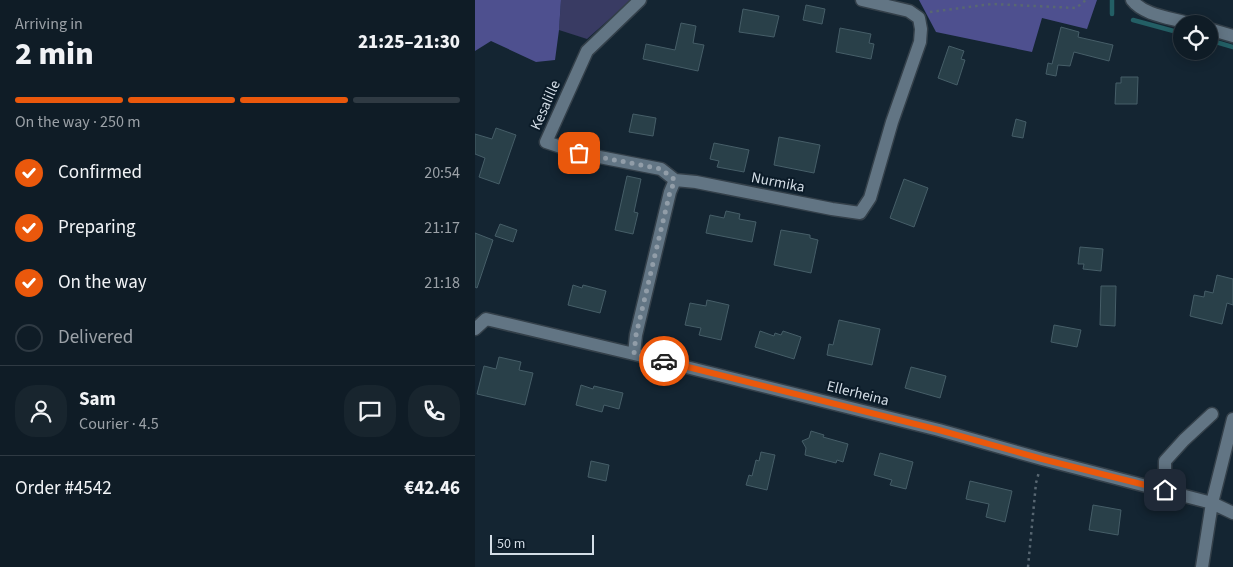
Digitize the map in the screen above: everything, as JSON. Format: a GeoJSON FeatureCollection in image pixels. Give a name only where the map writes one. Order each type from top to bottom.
{"type":"FeatureCollection","features":[{"type":"Feature","properties":{"kind":"street","name":"Kesalille"},"geometry":{"type":"LineString","coordinates":[[640,0],[587,51],[546,142],[579,153],[661,169],[675,180]]}},
{"type":"Feature","properties":{"kind":"street"},"geometry":{"type":"LineString","coordinates":[[862,0],[909,11]]}},
{"type":"Feature","properties":{"kind":"street"},"geometry":{"type":"LineString","coordinates":[[1132,0],[1137,6],[1148,11],[1173,19]]}},
{"type":"Feature","properties":{"kind":"street","name":"Nurmika"},"geometry":{"type":"LineString","coordinates":[[675,180],[696,182],[860,213],[869,198],[891,122],[920,42],[921,29],[919,18],[909,11]]}},
{"type":"Feature","properties":{"kind":"street"},"geometry":{"type":"LineString","coordinates":[[1218,32],[1233,36]]}},
{"type":"Feature","properties":{"kind":"street"},"geometry":{"type":"LineString","coordinates":[[634,354],[636,335],[670,192],[675,180]]}},
{"type":"Feature","properties":{"kind":"street","name":"Ellerheina"},"geometry":{"type":"LineString","coordinates":[[475,329],[487,320],[634,354],[939,430],[1042,459],[1165,490],[1211,503],[1233,513]]}},
{"type":"Feature","properties":{"kind":"street"},"geometry":{"type":"LineString","coordinates":[[1165,490],[1165,461],[1212,414]]}},
{"type":"Feature","properties":{"kind":"street"},"geometry":{"type":"LineString","coordinates":[[1203,567],[1211,503],[1233,419]]}},
{"type":"Feature","properties":{"kind":"path"},"geometry":{"type":"LineString","coordinates":[[909,11],[916,8],[928,13],[992,4],[1076,8],[1086,0]]}},
{"type":"Feature","properties":{"kind":"path"},"geometry":{"type":"LineString","coordinates":[[1028,567],[1036,484],[1042,459]]}},
{"type":"Feature","properties":{"kind":"shaded area"},"geometry":{"type":"Polygon","coordinates":[[[475,0],[561,0],[555,60],[536,62],[491,41],[475,51],[475,0]]]}},
{"type":"Feature","properties":{"kind":"shaded area"},"geometry":{"type":"Polygon","coordinates":[[[561,0],[631,0],[587,39],[559,30],[561,0]]]}},
{"type":"Feature","properties":{"kind":"shaded area"},"geometry":{"type":"Polygon","coordinates":[[[919,0],[1097,0],[1087,29],[1042,18],[1032,52],[936,32],[919,0]]]}},
{"type":"Feature","properties":{"kind":"building"},"geometry":{"type":"Polygon","coordinates":[[[806,5],[825,9],[822,24],[803,20],[806,5]]]}},
{"type":"Feature","properties":{"kind":"building"},"geometry":{"type":"Polygon","coordinates":[[[743,9],[779,16],[774,37],[739,32],[743,9]]]}},
{"type":"Feature","properties":{"kind":"building"},"geometry":{"type":"Polygon","coordinates":[[[681,23],[696,26],[693,43],[704,45],[698,71],[643,59],[646,44],[675,50],[681,23]]]}},
{"type":"Feature","properties":{"kind":"building"},"geometry":{"type":"Polygon","coordinates":[[[1061,27],[1079,32],[1078,37],[1113,45],[1109,61],[1074,52],[1070,66],[1058,65],[1056,76],[1046,74],[1048,63],[1052,64],[1061,27]]]}},
{"type":"Feature","properties":{"kind":"building"},"geometry":{"type":"Polygon","coordinates":[[[840,28],[871,34],[869,43],[874,44],[871,59],[836,52],[840,28]]]}},
{"type":"Feature","properties":{"kind":"building"},"geometry":{"type":"Polygon","coordinates":[[[949,46],[964,51],[961,59],[965,60],[957,85],[938,78],[949,46]]]}},
{"type":"Feature","properties":{"kind":"building"},"geometry":{"type":"Polygon","coordinates":[[[1121,77],[1138,77],[1137,104],[1115,104],[1116,83],[1121,83],[1121,77]]]}},
{"type":"Feature","properties":{"kind":"building"},"geometry":{"type":"Polygon","coordinates":[[[633,114],[656,118],[653,136],[629,132],[633,114]]]}},
{"type":"Feature","properties":{"kind":"building"},"geometry":{"type":"Polygon","coordinates":[[[1016,119],[1026,122],[1023,138],[1012,136],[1016,119]]]}},
{"type":"Feature","properties":{"kind":"building"},"geometry":{"type":"Polygon","coordinates":[[[496,128],[516,135],[499,184],[479,177],[485,158],[475,154],[475,134],[492,139],[496,128]]]}},
{"type":"Feature","properties":{"kind":"building"},"geometry":{"type":"Polygon","coordinates":[[[779,137],[820,145],[814,173],[774,165],[779,137]]]}},
{"type":"Feature","properties":{"kind":"building"},"geometry":{"type":"Polygon","coordinates":[[[714,143],[749,150],[744,172],[717,167],[719,161],[710,159],[714,143]]]}},
{"type":"Feature","properties":{"kind":"building"},"geometry":{"type":"Polygon","coordinates":[[[627,176],[641,179],[634,212],[638,213],[633,234],[615,230],[627,176]]]}},
{"type":"Feature","properties":{"kind":"building"},"geometry":{"type":"Polygon","coordinates":[[[904,179],[928,188],[914,227],[890,218],[904,179]]]}},
{"type":"Feature","properties":{"kind":"building"},"geometry":{"type":"Polygon","coordinates":[[[726,211],[740,214],[739,219],[756,222],[752,242],[706,233],[710,215],[724,218],[726,211]]]}},
{"type":"Feature","properties":{"kind":"building"},"geometry":{"type":"Polygon","coordinates":[[[500,224],[517,230],[513,242],[495,236],[500,224]]]}},
{"type":"Feature","properties":{"kind":"building"},"geometry":{"type":"Polygon","coordinates":[[[781,230],[810,235],[810,238],[818,240],[811,273],[774,265],[781,230]]]}},
{"type":"Feature","properties":{"kind":"building"},"geometry":{"type":"Polygon","coordinates":[[[475,233],[493,240],[477,288],[475,287],[475,233]]]}},
{"type":"Feature","properties":{"kind":"building"},"geometry":{"type":"Polygon","coordinates":[[[1080,247],[1103,249],[1101,271],[1083,269],[1084,264],[1078,264],[1080,247]]]}},
{"type":"Feature","properties":{"kind":"building"},"geometry":{"type":"Polygon","coordinates":[[[1217,275],[1233,279],[1233,305],[1227,303],[1222,324],[1190,316],[1194,295],[1204,297],[1205,291],[1213,293],[1217,275]]]}},
{"type":"Feature","properties":{"kind":"building"},"geometry":{"type":"Polygon","coordinates":[[[573,285],[582,288],[583,285],[606,291],[600,313],[568,305],[573,285]]]}},
{"type":"Feature","properties":{"kind":"building"},"geometry":{"type":"Polygon","coordinates":[[[1101,286],[1116,286],[1115,326],[1100,325],[1101,286]]]}},
{"type":"Feature","properties":{"kind":"building"},"geometry":{"type":"Polygon","coordinates":[[[707,300],[729,305],[721,340],[699,335],[701,328],[685,325],[690,303],[706,306],[707,300]]]}},
{"type":"Feature","properties":{"kind":"building"},"geometry":{"type":"Polygon","coordinates":[[[839,320],[880,329],[872,365],[827,355],[829,344],[833,345],[839,320]]]}},
{"type":"Feature","properties":{"kind":"building"},"geometry":{"type":"Polygon","coordinates":[[[1054,325],[1081,330],[1077,347],[1051,342],[1054,325]]]}},
{"type":"Feature","properties":{"kind":"building"},"geometry":{"type":"Polygon","coordinates":[[[760,331],[774,336],[775,333],[781,335],[783,331],[801,337],[794,359],[755,347],[760,331]]]}},
{"type":"Feature","properties":{"kind":"building"},"geometry":{"type":"Polygon","coordinates":[[[499,357],[521,362],[519,370],[533,373],[525,405],[477,394],[484,366],[496,369],[499,357]]]}},
{"type":"Feature","properties":{"kind":"building"},"geometry":{"type":"Polygon","coordinates":[[[911,367],[946,376],[940,398],[905,388],[911,367]]]}},
{"type":"Feature","properties":{"kind":"building"},"geometry":{"type":"Polygon","coordinates":[[[581,385],[593,389],[594,386],[623,393],[619,409],[604,405],[602,412],[576,405],[581,385]]]}},
{"type":"Feature","properties":{"kind":"building"},"geometry":{"type":"Polygon","coordinates":[[[811,431],[824,435],[823,437],[848,444],[843,462],[837,460],[836,463],[805,455],[806,448],[802,441],[809,438],[811,431]]]}},
{"type":"Feature","properties":{"kind":"building"},"geometry":{"type":"Polygon","coordinates":[[[761,452],[775,455],[767,490],[746,485],[749,475],[752,476],[756,460],[759,461],[761,452]]]}},
{"type":"Feature","properties":{"kind":"building"},"geometry":{"type":"Polygon","coordinates":[[[880,453],[913,462],[906,489],[890,485],[892,480],[874,475],[880,453]]]}},
{"type":"Feature","properties":{"kind":"building"},"geometry":{"type":"Polygon","coordinates":[[[591,461],[609,465],[606,481],[588,477],[591,461]]]}},
{"type":"Feature","properties":{"kind":"building"},"geometry":{"type":"Polygon","coordinates":[[[970,481],[1012,491],[1005,522],[986,517],[989,504],[966,499],[970,481]]]}},
{"type":"Feature","properties":{"kind":"building"},"geometry":{"type":"Polygon","coordinates":[[[1093,505],[1121,510],[1118,535],[1089,530],[1093,505]]]}},
{"type":"Feature","properties":{"kind":"waterway"},"geometry":{"type":"LineString","coordinates":[[1112,0],[1112,14]]}},
{"type":"Feature","properties":{"kind":"waterway"},"geometry":{"type":"LineString","coordinates":[[1133,20],[1173,31]]}},
{"type":"Feature","properties":{"kind":"waterway"},"geometry":{"type":"LineString","coordinates":[[1218,43],[1233,47]]}},
{"type":"Feature","properties":{"kind":"way so far"},"geometry":{"type":"LineString","coordinates":[[579,153],[661,169],[675,180],[670,192],[636,335],[634,354],[664,361]]}},
{"type":"Feature","properties":{"kind":"route"},"geometry":{"type":"LineString","coordinates":[[664,361],[939,430],[1042,459],[1165,490]]}}]}
